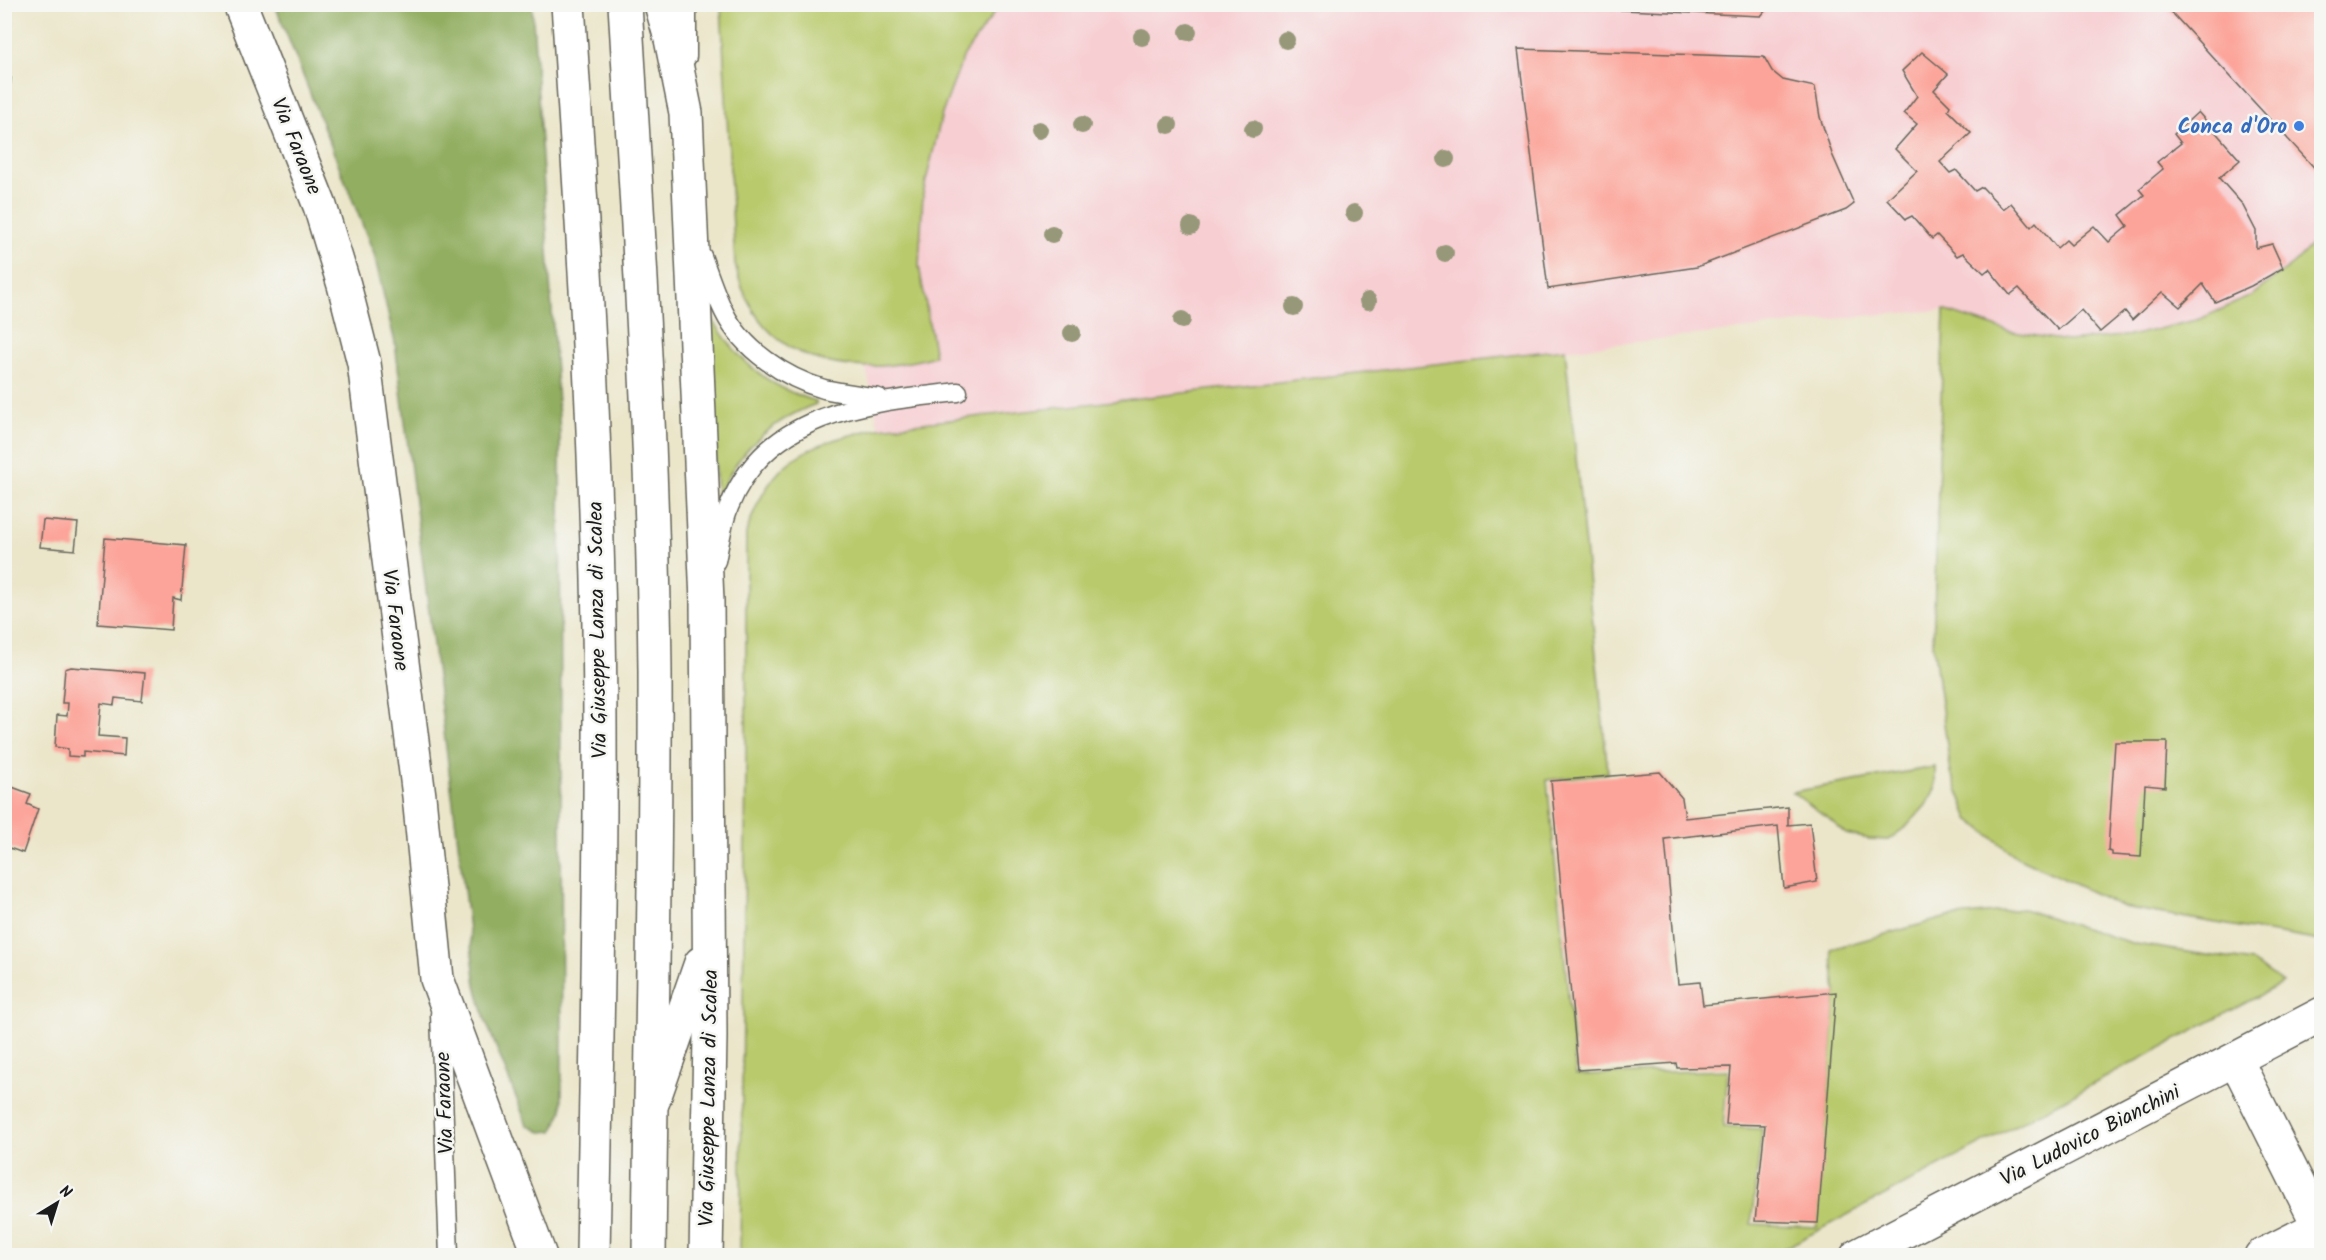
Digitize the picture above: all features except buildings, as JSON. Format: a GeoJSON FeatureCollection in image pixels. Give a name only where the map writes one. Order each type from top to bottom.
{"type":"FeatureCollection","features":[{"type":"Feature","properties":{"kind":"street","name":"Via Faraone"},"geometry":{"type":"LineString","coordinates":[[240,4],[320,206],[364,363],[419,796],[437,979]]}},
{"type":"Feature","properties":{"kind":"street","name":"Via Giuseppe Lanza di Scalea"},"geometry":{"type":"LineString","coordinates":[[568,4],[597,516],[600,846],[593,1256]]}},
{"type":"Feature","properties":{"kind":"street"},"geometry":{"type":"LineString","coordinates":[[625,4],[642,286],[652,522],[655,715],[649,1256]]}},
{"type":"Feature","properties":{"kind":"street","name":"Via Giuseppe Lanza di Scalea"},"geometry":{"type":"LineString","coordinates":[[661,4],[671,39],[686,113],[707,601],[710,1036],[706,1256]]}},
{"type":"Feature","properties":{"kind":"street"},"geometry":{"type":"LineString","coordinates":[[651,1109],[709,939]]}},
{"type":"Feature","properties":{"kind":"street"},"geometry":{"type":"LineString","coordinates":[[437,979],[540,1256]]}},
{"type":"Feature","properties":{"kind":"street","name":"Via Ludovico Bianchini"},"geometry":{"type":"LineString","coordinates":[[1857,1256],[2322,1014]]}},
{"type":"Feature","properties":{"kind":"street"},"geometry":{"type":"LineString","coordinates":[[2236,1060],[2321,1228],[2261,1256]]}},
{"type":"Feature","properties":{"kind":"lane","name":"Via Giuseppe Lanza di Scalea"},"geometry":{"type":"LineString","coordinates":[[686,113],[687,4]]}},
{"type":"Feature","properties":{"kind":"lane"},"geometry":{"type":"LineString","coordinates":[[690,222],[725,314],[743,340],[767,361],[796,378],[824,389],[890,399]]}},
{"type":"Feature","properties":{"kind":"lane"},"geometry":{"type":"LineString","coordinates":[[707,601],[729,507],[747,474],[768,448],[799,428],[832,413],[890,399],[958,392]]}},
{"type":"Feature","properties":{"kind":"lane","name":"Via Faraone"},"geometry":{"type":"LineString","coordinates":[[437,979],[442,1052],[449,1256]]}},
{"type":"Feature","properties":{"kind":"shaded area"},"geometry":{"type":"Polygon","coordinates":[[[721,5],[2321,5],[2321,941],[1933,645],[1944,310],[1862,316],[879,428],[866,368],[808,356],[765,327],[740,285],[734,250],[721,5]]]}},
{"type":"Feature","properties":{"kind":"green space"},"geometry":{"type":"Polygon","coordinates":[[[275,5],[532,5],[560,434],[562,1111],[553,1131],[541,1132],[527,1125],[485,1019],[476,985],[395,343],[374,254],[275,5]]]}},
{"type":"Feature","properties":{"kind":"green space"},"geometry":{"type":"Polygon","coordinates":[[[721,5],[1000,5],[964,55],[942,114],[923,194],[919,266],[935,356],[902,363],[870,366],[839,365],[811,357],[785,344],[764,324],[747,298],[735,264],[721,5]]]}},
{"type":"Feature","properties":{"kind":"green space"},"geometry":{"type":"Polygon","coordinates":[[[2319,237],[2321,240],[2321,941],[2123,907],[2017,857],[1969,819],[1951,773],[1933,645],[1944,310],[2007,331],[2067,341],[2134,335],[2200,319],[2251,296],[2294,263],[2319,237]]]}},
{"type":"Feature","properties":{"kind":"green space"},"geometry":{"type":"Polygon","coordinates":[[[708,311],[728,342],[752,368],[781,387],[816,401],[816,404],[783,420],[756,440],[735,466],[717,498],[708,311]]]}},
{"type":"Feature","properties":{"kind":"green space"},"geometry":{"type":"Polygon","coordinates":[[[1565,349],[1608,773],[1547,780],[1576,1075],[1728,1070],[1723,1127],[1762,1129],[1751,1224],[1817,1227],[1836,992],[1831,949],[1948,917],[2023,909],[2135,944],[2253,962],[2283,983],[1772,1255],[740,1256],[746,762],[746,533],[756,507],[767,487],[780,471],[794,458],[811,449],[853,434],[879,428],[1565,349]]]}},
{"type":"Feature","properties":{"kind":"green space"},"geometry":{"type":"Polygon","coordinates":[[[1935,767],[1935,789],[1926,805],[1907,826],[1888,840],[1846,834],[1792,792],[1935,767]]]}},
{"type":"Feature","properties":{"kind":"place","name":"Conca d'Oro"},"geometry":{"type":"Point","coordinates":[2299,126]}}]}
